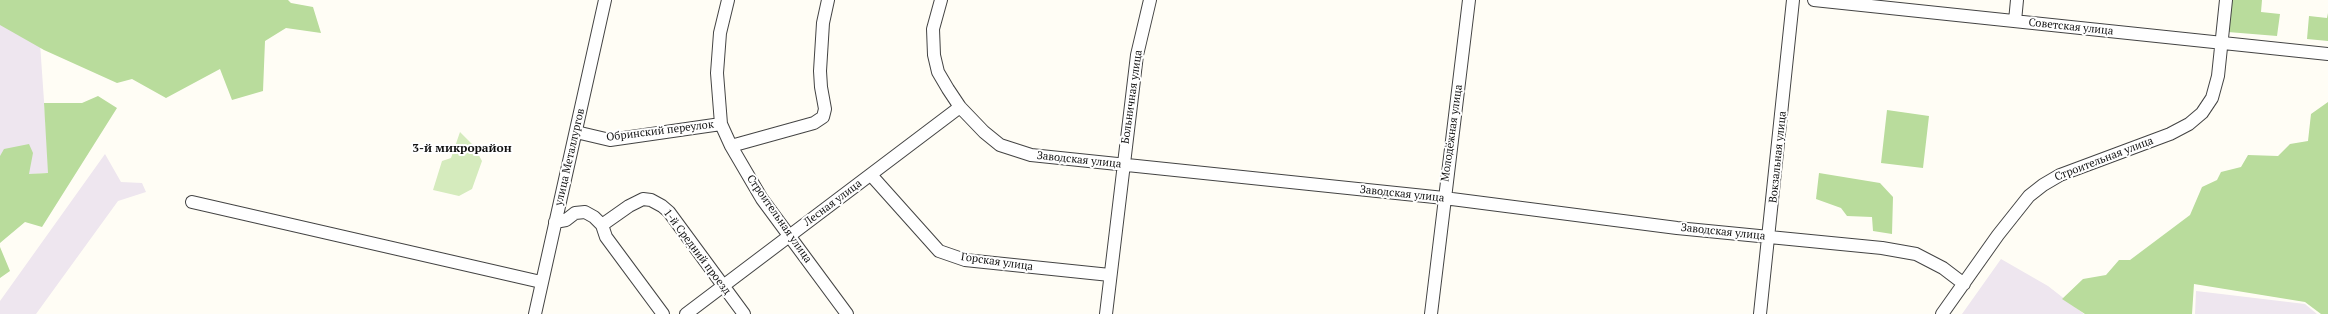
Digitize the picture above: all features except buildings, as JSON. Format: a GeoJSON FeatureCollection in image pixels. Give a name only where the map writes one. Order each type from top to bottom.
{"type":"FeatureCollection","features":[{"type":"Feature","properties":{"kind":"street","name":"улица Металлургов"},"geometry":{"type":"LineString","coordinates":[[535,314],[605,0]]}},
{"type":"Feature","properties":{"kind":"street","name":"Строительная улица"},"geometry":{"type":"LineString","coordinates":[[728,0],[720,33],[717,73],[721,124],[731,146],[762,199],[847,314]]}},
{"type":"Feature","properties":{"kind":"street"},"geometry":{"type":"LineString","coordinates":[[731,146],[814,123],[823,117],[825,109],[820,71],[823,22],[828,0]]}},
{"type":"Feature","properties":{"kind":"street","name":"Заводская улица"},"geometry":{"type":"LineString","coordinates":[[941,0],[933,29],[934,55],[938,72],[960,107],[984,132],[1000,145],[1031,154],[1444,198],[1677,228],[1904,251],[1933,262],[1964,284]]}},
{"type":"Feature","properties":{"kind":"street","name":"Больничная улица"},"geometry":{"type":"LineString","coordinates":[[1106,314],[1137,55],[1150,0]]}},
{"type":"Feature","properties":{"kind":"street","name":"Молодёжная улица"},"geometry":{"type":"LineString","coordinates":[[1431,314],[1469,0]]}},
{"type":"Feature","properties":{"kind":"street","name":"Вокзальная улица"},"geometry":{"type":"LineString","coordinates":[[1760,314],[1770,237],[1793,0]]}},
{"type":"Feature","properties":{"kind":"street","name":"Советская улица"},"geometry":{"type":"LineString","coordinates":[[1814,0],[2328,54]]}},
{"type":"Feature","properties":{"kind":"street"},"geometry":{"type":"LineString","coordinates":[[2015,21],[2017,0]]}},
{"type":"Feature","properties":{"kind":"street","name":"Строительная улица"},"geometry":{"type":"LineString","coordinates":[[1942,314],[2020,207],[2043,185],[2060,175],[2170,134],[2189,124],[2202,113],[2212,98],[2215,86],[2222,43],[2226,0]]}},
{"type":"Feature","properties":{"kind":"street","name":"Лесная улица"},"geometry":{"type":"LineString","coordinates":[[686,314],[960,107]]}},
{"type":"Feature","properties":{"kind":"street","name":"Обринский переулок"},"geometry":{"type":"LineString","coordinates":[[576,132],[610,140],[721,124]]}},
{"type":"Feature","properties":{"kind":"street","name":"Горская улица"},"geometry":{"type":"LineString","coordinates":[[870,175],[939,251],[965,260],[1110,276]]}},
{"type":"Feature","properties":{"kind":"street","name":"1-й Средний проезд"},"geometry":{"type":"LineString","coordinates":[[602,225],[629,206],[643,199],[656,203],[669,212],[744,314]]}},
{"type":"Feature","properties":{"kind":"street"},"geometry":{"type":"LineString","coordinates":[[192,202],[541,282]]}},
{"type":"Feature","properties":{"kind":"street"},"geometry":{"type":"LineString","coordinates":[[555,222],[566,220],[575,213],[584,212],[594,217],[602,225],[606,237],[663,314]]}},
{"type":"Feature","properties":{"kind":"shaded area"},"geometry":{"type":"Polygon","coordinates":[[[0,0],[37,0],[49,173],[0,176],[0,0]]]}},
{"type":"Feature","properties":{"kind":"shaded area"},"geometry":{"type":"Polygon","coordinates":[[[105,154],[121,182],[142,183],[146,192],[118,201],[36,314],[0,314],[0,301],[105,154]]]}},
{"type":"Feature","properties":{"kind":"shaded area"},"geometry":{"type":"Polygon","coordinates":[[[2001,259],[2048,286],[2084,314],[1962,314],[2001,259]]]}},
{"type":"Feature","properties":{"kind":"shaded area"},"geometry":{"type":"Polygon","coordinates":[[[2196,291],[2305,304],[2317,314],[2195,314],[2196,291]]]}},
{"type":"Feature","properties":{"kind":"green space"},"geometry":{"type":"Polygon","coordinates":[[[0,0],[288,0],[291,3],[313,7],[321,33],[286,28],[265,41],[263,91],[232,100],[220,69],[166,98],[132,79],[117,83],[44,50],[0,25],[0,0]]]}},
{"type":"Feature","properties":{"kind":"green space"},"geometry":{"type":"Polygon","coordinates":[[[2231,0],[2262,0],[2261,12],[2280,14],[2277,36],[2228,32],[2231,0]]]}},
{"type":"Feature","properties":{"kind":"green space"},"geometry":{"type":"Polygon","coordinates":[[[2328,13],[2328,41],[2307,39],[2309,16],[2327,18],[2328,13]]]}},
{"type":"Feature","properties":{"kind":"green space"},"geometry":{"type":"Polygon","coordinates":[[[98,96],[117,108],[42,227],[25,222],[0,243],[0,156],[4,149],[29,144],[33,153],[29,174],[48,173],[44,103],[82,103],[98,96]]]}},
{"type":"Feature","properties":{"kind":"green space"},"geometry":{"type":"Polygon","coordinates":[[[2328,102],[2328,314],[2321,314],[2305,302],[2194,284],[2192,314],[2085,314],[2062,299],[2083,279],[2106,275],[2119,260],[2130,260],[2190,215],[2202,187],[2217,180],[2221,172],[2241,167],[2248,155],[2278,156],[2290,144],[2308,141],[2311,114],[2328,102]]]}},
{"type":"Feature","properties":{"kind":"green space"},"geometry":{"type":"Polygon","coordinates":[[[1887,110],[1929,116],[1923,168],[1881,163],[1887,110]]]}},
{"type":"Feature","properties":{"kind":"green space"},"geometry":{"type":"Polygon","coordinates":[[[460,132],[473,145],[482,161],[472,189],[459,196],[433,190],[442,161],[451,158],[460,132]]]}},
{"type":"Feature","properties":{"kind":"green space"},"geometry":{"type":"Polygon","coordinates":[[[1819,173],[1880,183],[1893,197],[1892,234],[1873,231],[1872,217],[1847,216],[1841,208],[1816,199],[1819,173]]]}},
{"type":"Feature","properties":{"kind":"green space"},"geometry":{"type":"Polygon","coordinates":[[[0,247],[10,271],[0,278],[0,247]]]}},
{"type":"Feature","properties":{"kind":"district","name":"3-й микрорайон"},"geometry":{"type":"Point","coordinates":[462,149]}}]}
